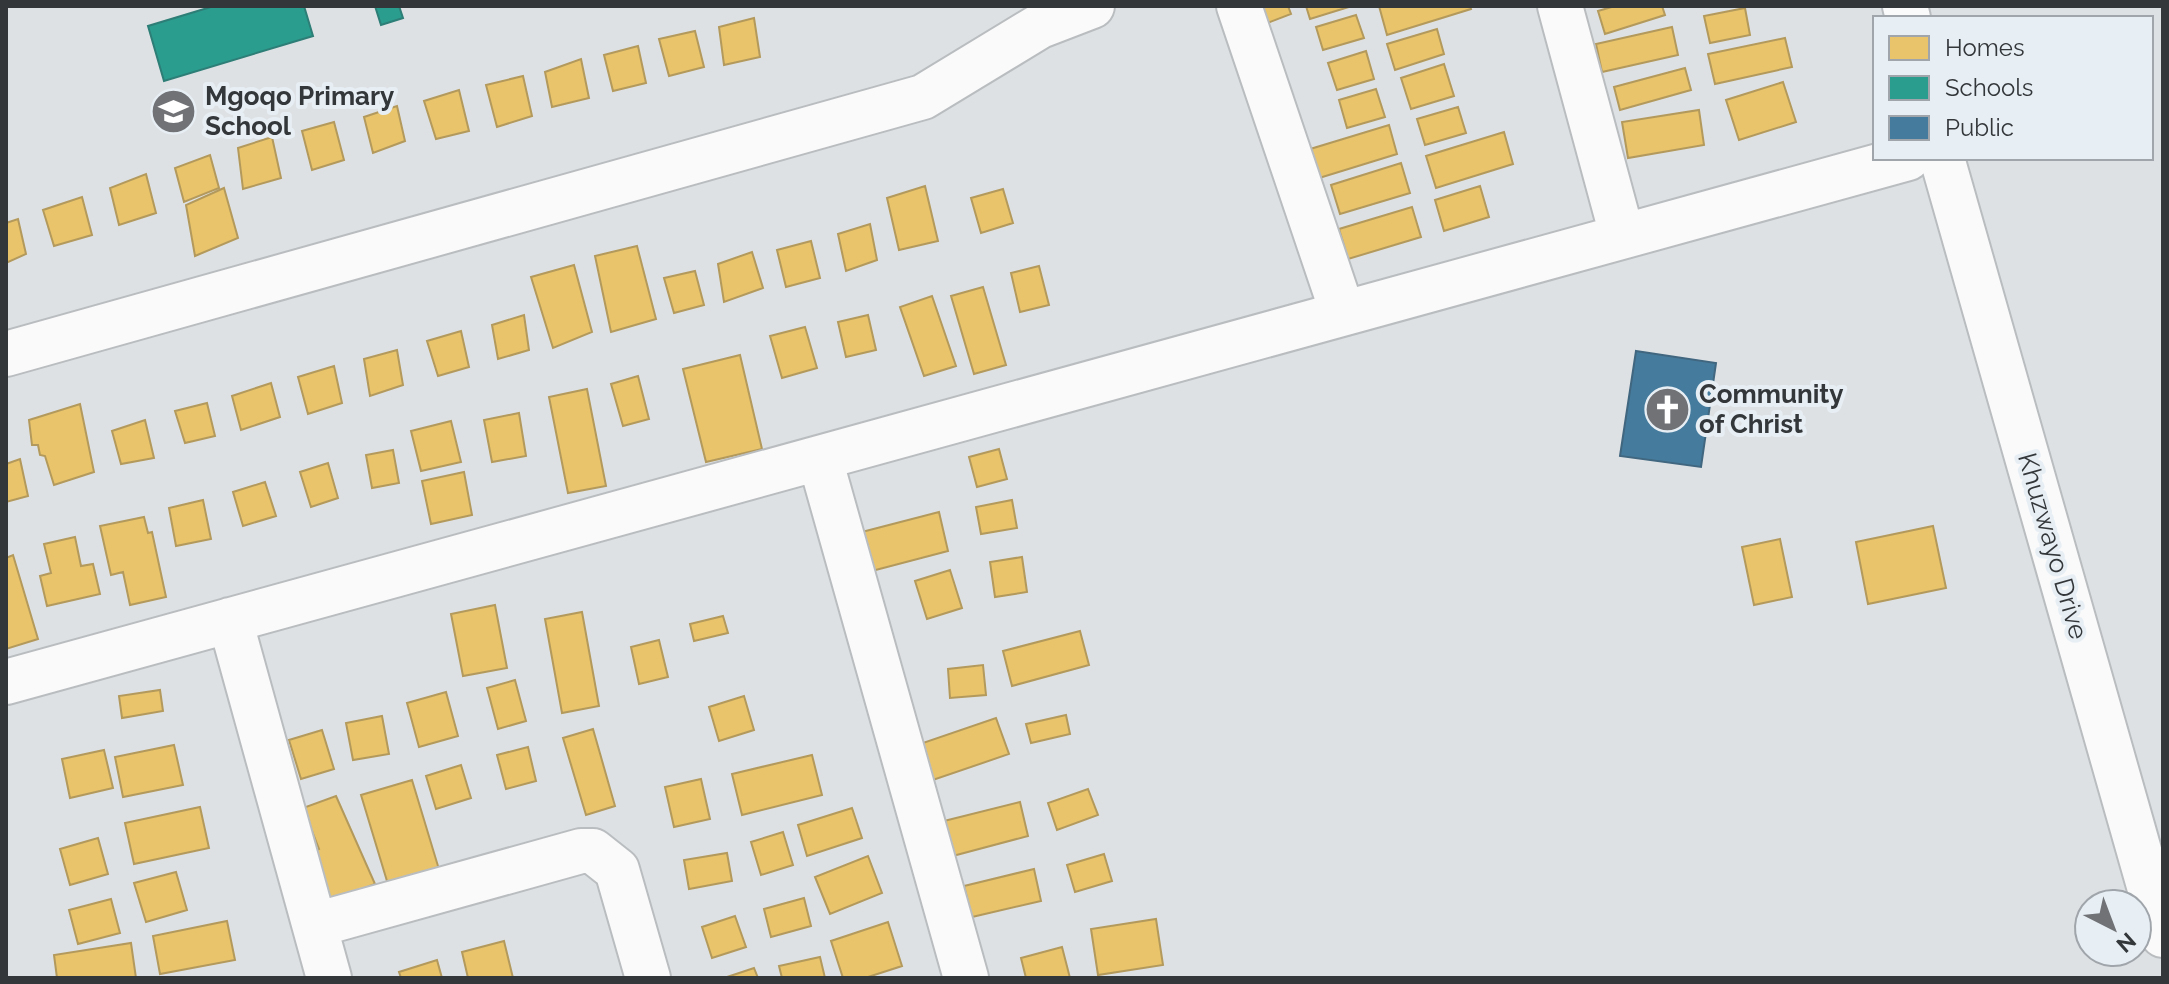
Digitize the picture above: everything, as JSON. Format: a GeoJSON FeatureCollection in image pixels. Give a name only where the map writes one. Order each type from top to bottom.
{"type":"FeatureCollection","features":[{"type":"Feature","properties":{"kind":"street"},"geometry":{"type":"LineString","coordinates":[[6,354],[923,97],[1040,26],[1092,6]]}},
{"type":"Feature","properties":{"kind":"street"},"geometry":{"type":"LineString","coordinates":[[1239,6],[1342,311]]}},
{"type":"Feature","properties":{"kind":"street"},"geometry":{"type":"LineString","coordinates":[[1560,6],[1622,235]]}},
{"type":"Feature","properties":{"kind":"street"},"geometry":{"type":"LineString","coordinates":[[6,682],[820,459],[1342,311],[1901,160]]}},
{"type":"Feature","properties":{"kind":"street","name":"Khuzwayo Drive"},"geometry":{"type":"LineString","coordinates":[[1943,160],[2163,935]]}},
{"type":"Feature","properties":{"kind":"street"},"geometry":{"type":"LineString","coordinates":[[820,459],[966,978]]}},
{"type":"Feature","properties":{"kind":"street"},"geometry":{"type":"LineString","coordinates":[[230,620],[329,978]]}},
{"type":"Feature","properties":{"kind":"street"},"geometry":{"type":"LineString","coordinates":[[315,925],[581,851],[593,851],[617,870],[648,978]]}},
{"type":"Feature","properties":{"kind":"building: Homes"},"geometry":{"type":"Polygon","coordinates":[[[1249,6],[1288,6],[1291,14],[1257,27],[1249,6]]]}},
{"type":"Feature","properties":{"kind":"building: Homes"},"geometry":{"type":"Polygon","coordinates":[[[1306,6],[1352,6],[1310,19],[1306,6]]]}},
{"type":"Feature","properties":{"kind":"building: Homes"},"geometry":{"type":"Polygon","coordinates":[[[1379,6],[1470,6],[1471,9],[1387,35],[1379,6]]]}},
{"type":"Feature","properties":{"kind":"building: Homes"},"geometry":{"type":"Polygon","coordinates":[[[1615,6],[1662,6],[1665,15],[1605,34],[1598,11],[1615,6]]]}},
{"type":"Feature","properties":{"kind":"building: Homes"},"geometry":{"type":"Polygon","coordinates":[[[1745,8],[1750,35],[1710,43],[1704,16],[1745,8]]]}},
{"type":"Feature","properties":{"kind":"building: Homes"},"geometry":{"type":"Polygon","coordinates":[[[1356,15],[1364,38],[1323,50],[1316,27],[1356,15]]]}},
{"type":"Feature","properties":{"kind":"building: Homes"},"geometry":{"type":"Polygon","coordinates":[[[754,18],[760,57],[724,65],[719,27],[754,18]]]}},
{"type":"Feature","properties":{"kind":"building: Homes"},"geometry":{"type":"Polygon","coordinates":[[[1672,27],[1678,55],[1602,72],[1596,44],[1672,27]]]}},
{"type":"Feature","properties":{"kind":"building: Homes"},"geometry":{"type":"Polygon","coordinates":[[[1437,29],[1444,54],[1395,70],[1387,44],[1437,29]]]}},
{"type":"Feature","properties":{"kind":"building: Homes"},"geometry":{"type":"Polygon","coordinates":[[[695,31],[704,67],[669,76],[659,39],[695,31]]]}},
{"type":"Feature","properties":{"kind":"building: Homes"},"geometry":{"type":"Polygon","coordinates":[[[1785,38],[1792,67],[1715,84],[1708,54],[1785,38]]]}},
{"type":"Feature","properties":{"kind":"building: Homes"},"geometry":{"type":"Polygon","coordinates":[[[638,46],[646,83],[613,91],[604,55],[638,46]]]}},
{"type":"Feature","properties":{"kind":"building: Homes"},"geometry":{"type":"Polygon","coordinates":[[[1366,51],[1374,79],[1337,90],[1328,63],[1366,51]]]}},
{"type":"Feature","properties":{"kind":"building: Homes"},"geometry":{"type":"Polygon","coordinates":[[[581,59],[589,98],[552,107],[545,72],[581,59]]]}},
{"type":"Feature","properties":{"kind":"building: Homes"},"geometry":{"type":"Polygon","coordinates":[[[1444,64],[1454,96],[1411,109],[1401,78],[1444,64]]]}},
{"type":"Feature","properties":{"kind":"building: Homes"},"geometry":{"type":"Polygon","coordinates":[[[1685,68],[1691,90],[1620,110],[1614,87],[1685,68]]]}},
{"type":"Feature","properties":{"kind":"building: Homes"},"geometry":{"type":"Polygon","coordinates":[[[523,76],[532,116],[497,127],[486,85],[523,76]]]}},
{"type":"Feature","properties":{"kind":"building: Homes"},"geometry":{"type":"Polygon","coordinates":[[[1783,82],[1796,122],[1739,140],[1726,100],[1783,82]]]}},
{"type":"Feature","properties":{"kind":"building: Homes"},"geometry":{"type":"Polygon","coordinates":[[[1376,89],[1385,117],[1347,128],[1339,100],[1376,89]]]}},
{"type":"Feature","properties":{"kind":"building: Homes"},"geometry":{"type":"Polygon","coordinates":[[[459,90],[469,131],[436,139],[424,101],[459,90]]]}},
{"type":"Feature","properties":{"kind":"building: Homes"},"geometry":{"type":"Polygon","coordinates":[[[397,106],[405,141],[373,153],[364,117],[397,106]]]}},
{"type":"Feature","properties":{"kind":"building: Homes"},"geometry":{"type":"Polygon","coordinates":[[[1458,107],[1466,133],[1425,145],[1417,119],[1458,107]]]}},
{"type":"Feature","properties":{"kind":"building: Homes"},"geometry":{"type":"Polygon","coordinates":[[[1699,110],[1704,145],[1628,158],[1622,122],[1699,110]]]}},
{"type":"Feature","properties":{"kind":"building: Homes"},"geometry":{"type":"Polygon","coordinates":[[[334,122],[344,160],[312,170],[302,131],[334,122]]]}},
{"type":"Feature","properties":{"kind":"building: Homes"},"geometry":{"type":"Polygon","coordinates":[[[1389,125],[1397,154],[1316,179],[1307,150],[1389,125]]]}},
{"type":"Feature","properties":{"kind":"building: Homes"},"geometry":{"type":"Polygon","coordinates":[[[1504,132],[1513,164],[1436,188],[1426,156],[1504,132]]]}},
{"type":"Feature","properties":{"kind":"building: Homes"},"geometry":{"type":"Polygon","coordinates":[[[272,137],[281,178],[243,189],[238,148],[272,137]]]}},
{"type":"Feature","properties":{"kind":"building: Homes"},"geometry":{"type":"Polygon","coordinates":[[[210,155],[219,188],[184,202],[175,168],[210,155]]]}},
{"type":"Feature","properties":{"kind":"building: Homes"},"geometry":{"type":"Polygon","coordinates":[[[1401,163],[1410,193],[1340,214],[1331,185],[1401,163]]]}},
{"type":"Feature","properties":{"kind":"building: Homes"},"geometry":{"type":"Polygon","coordinates":[[[146,174],[156,213],[119,225],[110,188],[146,174]]]}},
{"type":"Feature","properties":{"kind":"building: Homes"},"geometry":{"type":"Polygon","coordinates":[[[925,186],[938,241],[899,250],[887,198],[925,186]]]}},
{"type":"Feature","properties":{"kind":"building: Homes"},"geometry":{"type":"Polygon","coordinates":[[[1480,186],[1489,217],[1444,231],[1435,200],[1480,186]]]}},
{"type":"Feature","properties":{"kind":"building: Homes"},"geometry":{"type":"Polygon","coordinates":[[[224,188],[238,238],[195,256],[186,205],[224,188]]]}},
{"type":"Feature","properties":{"kind":"building: Homes"},"geometry":{"type":"Polygon","coordinates":[[[1003,189],[1013,223],[981,233],[971,198],[1003,189]]]}},
{"type":"Feature","properties":{"kind":"building: Homes"},"geometry":{"type":"Polygon","coordinates":[[[82,197],[92,235],[54,246],[43,210],[82,197]]]}},
{"type":"Feature","properties":{"kind":"building: Homes"},"geometry":{"type":"Polygon","coordinates":[[[1412,207],[1421,237],[1348,259],[1339,229],[1412,207]]]}},
{"type":"Feature","properties":{"kind":"building: Homes"},"geometry":{"type":"Polygon","coordinates":[[[18,219],[26,254],[6,263],[6,223],[18,219]]]}},
{"type":"Feature","properties":{"kind":"building: Homes"},"geometry":{"type":"Polygon","coordinates":[[[870,224],[877,260],[846,271],[838,234],[870,224]]]}},
{"type":"Feature","properties":{"kind":"building: Homes"},"geometry":{"type":"Polygon","coordinates":[[[811,241],[820,278],[786,287],[777,250],[811,241]]]}},
{"type":"Feature","properties":{"kind":"building: Homes"},"geometry":{"type":"Polygon","coordinates":[[[637,246],[656,319],[611,332],[595,256],[637,246]]]}},
{"type":"Feature","properties":{"kind":"building: Homes"},"geometry":{"type":"Polygon","coordinates":[[[752,252],[763,288],[724,302],[718,264],[752,252]]]}},
{"type":"Feature","properties":{"kind":"building: Homes"},"geometry":{"type":"Polygon","coordinates":[[[574,265],[592,332],[553,348],[531,277],[574,265]]]}},
{"type":"Feature","properties":{"kind":"building: Homes"},"geometry":{"type":"Polygon","coordinates":[[[1039,266],[1049,305],[1020,312],[1011,273],[1039,266]]]}},
{"type":"Feature","properties":{"kind":"building: Homes"},"geometry":{"type":"Polygon","coordinates":[[[695,271],[704,305],[674,313],[664,278],[695,271]]]}},
{"type":"Feature","properties":{"kind":"building: Homes"},"geometry":{"type":"Polygon","coordinates":[[[983,287],[1006,365],[974,374],[951,296],[983,287]]]}},
{"type":"Feature","properties":{"kind":"building: Homes"},"geometry":{"type":"Polygon","coordinates":[[[932,296],[956,366],[924,376],[900,307],[932,296]]]}},
{"type":"Feature","properties":{"kind":"building: Homes"},"geometry":{"type":"Polygon","coordinates":[[[524,315],[529,350],[498,359],[492,325],[524,315]]]}},
{"type":"Feature","properties":{"kind":"building: Homes"},"geometry":{"type":"Polygon","coordinates":[[[868,315],[876,350],[846,357],[838,322],[868,315]]]}},
{"type":"Feature","properties":{"kind":"building: Homes"},"geometry":{"type":"Polygon","coordinates":[[[805,327],[817,368],[782,378],[770,336],[805,327]]]}},
{"type":"Feature","properties":{"kind":"building: Homes"},"geometry":{"type":"Polygon","coordinates":[[[461,331],[469,367],[438,376],[427,341],[461,331]]]}},
{"type":"Feature","properties":{"kind":"building: Homes"},"geometry":{"type":"Polygon","coordinates":[[[397,350],[403,385],[370,396],[364,359],[397,350]]]}},
{"type":"Feature","properties":{"kind":"building: Homes"},"geometry":{"type":"Polygon","coordinates":[[[740,355],[762,449],[706,462],[683,369],[740,355]]]}},
{"type":"Feature","properties":{"kind":"building: Homes"},"geometry":{"type":"Polygon","coordinates":[[[334,366],[342,403],[308,414],[298,377],[334,366]]]}},
{"type":"Feature","properties":{"kind":"building: Homes"},"geometry":{"type":"Polygon","coordinates":[[[638,376],[649,419],[623,426],[611,384],[638,376]]]}},
{"type":"Feature","properties":{"kind":"building: Homes"},"geometry":{"type":"Polygon","coordinates":[[[271,383],[280,417],[241,430],[232,396],[271,383]]]}},
{"type":"Feature","properties":{"kind":"building: Homes"},"geometry":{"type":"Polygon","coordinates":[[[587,389],[606,486],[568,493],[549,397],[587,389]]]}},
{"type":"Feature","properties":{"kind":"building: Homes"},"geometry":{"type":"Polygon","coordinates":[[[207,403],[215,436],[185,443],[175,411],[207,403]]]}},
{"type":"Feature","properties":{"kind":"building: Homes"},"geometry":{"type":"Polygon","coordinates":[[[80,404],[94,472],[54,485],[45,456],[40,455],[38,445],[32,445],[29,420],[80,404]]]}},
{"type":"Feature","properties":{"kind":"building: Homes"},"geometry":{"type":"Polygon","coordinates":[[[519,413],[526,456],[492,462],[484,420],[519,413]]]}},
{"type":"Feature","properties":{"kind":"building: Homes"},"geometry":{"type":"Polygon","coordinates":[[[145,420],[154,458],[121,464],[112,431],[145,420]]]}},
{"type":"Feature","properties":{"kind":"building: Homes"},"geometry":{"type":"Polygon","coordinates":[[[451,421],[461,462],[421,471],[411,431],[451,421]]]}},
{"type":"Feature","properties":{"kind":"building: Homes"},"geometry":{"type":"Polygon","coordinates":[[[999,449],[1007,479],[977,487],[969,457],[999,449]]]}},
{"type":"Feature","properties":{"kind":"building: Homes"},"geometry":{"type":"Polygon","coordinates":[[[393,450],[399,483],[372,488],[366,455],[393,450]]]}},
{"type":"Feature","properties":{"kind":"building: Homes"},"geometry":{"type":"Polygon","coordinates":[[[20,459],[28,496],[6,502],[6,464],[20,459]]]}},
{"type":"Feature","properties":{"kind":"building: Homes"},"geometry":{"type":"Polygon","coordinates":[[[328,463],[338,498],[311,507],[300,472],[328,463]]]}},
{"type":"Feature","properties":{"kind":"building: Homes"},"geometry":{"type":"Polygon","coordinates":[[[464,472],[472,515],[431,524],[422,481],[464,472]]]}},
{"type":"Feature","properties":{"kind":"building: Homes"},"geometry":{"type":"Polygon","coordinates":[[[265,482],[276,516],[243,526],[233,492],[265,482]]]}},
{"type":"Feature","properties":{"kind":"building: Homes"},"geometry":{"type":"Polygon","coordinates":[[[203,500],[211,539],[176,546],[169,508],[203,500]]]}},
{"type":"Feature","properties":{"kind":"building: Homes"},"geometry":{"type":"Polygon","coordinates":[[[1012,500],[1017,528],[981,534],[976,507],[1012,500]]]}},
{"type":"Feature","properties":{"kind":"building: Homes"},"geometry":{"type":"Polygon","coordinates":[[[939,512],[948,551],[868,572],[858,533],[939,512]]]}},
{"type":"Feature","properties":{"kind":"building: Homes"},"geometry":{"type":"Polygon","coordinates":[[[144,517],[148,533],[152,532],[166,597],[130,605],[123,572],[111,575],[100,526],[144,517]]]}},
{"type":"Feature","properties":{"kind":"building: Homes"},"geometry":{"type":"Polygon","coordinates":[[[1933,526],[1946,588],[1868,604],[1856,542],[1933,526]]]}},
{"type":"Feature","properties":{"kind":"building: Homes"},"geometry":{"type":"Polygon","coordinates":[[[75,537],[81,566],[93,564],[100,594],[47,606],[40,576],[51,573],[44,544],[75,537]]]}},
{"type":"Feature","properties":{"kind":"building: Homes"},"geometry":{"type":"Polygon","coordinates":[[[1780,539],[1792,597],[1754,605],[1742,547],[1780,539]]]}},
{"type":"Feature","properties":{"kind":"building: Homes"},"geometry":{"type":"Polygon","coordinates":[[[13,555],[38,639],[6,649],[6,558],[13,555]]]}},
{"type":"Feature","properties":{"kind":"building: Homes"},"geometry":{"type":"Polygon","coordinates":[[[1022,557],[1027,592],[995,597],[990,562],[1022,557]]]}},
{"type":"Feature","properties":{"kind":"building: Homes"},"geometry":{"type":"Polygon","coordinates":[[[950,570],[962,608],[927,619],[915,581],[950,570]]]}},
{"type":"Feature","properties":{"kind":"building: Homes"},"geometry":{"type":"Polygon","coordinates":[[[495,605],[507,668],[463,676],[451,614],[495,605]]]}},
{"type":"Feature","properties":{"kind":"building: Homes"},"geometry":{"type":"Polygon","coordinates":[[[582,612],[599,706],[562,713],[545,619],[582,612]]]}},
{"type":"Feature","properties":{"kind":"building: Homes"},"geometry":{"type":"Polygon","coordinates":[[[723,616],[728,633],[694,641],[690,624],[723,616]]]}},
{"type":"Feature","properties":{"kind":"building: Homes"},"geometry":{"type":"Polygon","coordinates":[[[1080,631],[1089,665],[1012,686],[1003,651],[1080,631]]]}},
{"type":"Feature","properties":{"kind":"building: Homes"},"geometry":{"type":"Polygon","coordinates":[[[659,640],[668,677],[639,684],[631,647],[659,640]]]}},
{"type":"Feature","properties":{"kind":"building: Homes"},"geometry":{"type":"Polygon","coordinates":[[[983,665],[986,695],[950,698],[948,669],[983,665]]]}},
{"type":"Feature","properties":{"kind":"building: Homes"},"geometry":{"type":"Polygon","coordinates":[[[515,680],[526,721],[498,729],[487,688],[515,680]]]}},
{"type":"Feature","properties":{"kind":"building: Homes"},"geometry":{"type":"Polygon","coordinates":[[[160,690],[163,711],[122,718],[119,696],[160,690]]]}},
{"type":"Feature","properties":{"kind":"building: Homes"},"geometry":{"type":"Polygon","coordinates":[[[446,692],[458,736],[419,747],[407,703],[446,692]]]}},
{"type":"Feature","properties":{"kind":"building: Homes"},"geometry":{"type":"Polygon","coordinates":[[[744,696],[754,730],[719,741],[709,707],[744,696]]]}},
{"type":"Feature","properties":{"kind":"building: Homes"},"geometry":{"type":"Polygon","coordinates":[[[1066,715],[1070,734],[1031,743],[1026,724],[1066,715]]]}},
{"type":"Feature","properties":{"kind":"building: Homes"},"geometry":{"type":"Polygon","coordinates":[[[382,716],[389,754],[353,760],[346,723],[382,716]]]}},
{"type":"Feature","properties":{"kind":"building: Homes"},"geometry":{"type":"Polygon","coordinates":[[[996,718],[1009,754],[924,783],[911,747],[996,718]]]}},
{"type":"Feature","properties":{"kind":"building: Homes"},"geometry":{"type":"Polygon","coordinates":[[[593,729],[615,806],[586,815],[563,738],[593,729]]]}},
{"type":"Feature","properties":{"kind":"building: Homes"},"geometry":{"type":"Polygon","coordinates":[[[322,730],[334,769],[301,779],[289,740],[322,730]]]}},
{"type":"Feature","properties":{"kind":"building: Homes"},"geometry":{"type":"Polygon","coordinates":[[[174,745],[183,785],[123,797],[115,757],[174,745]]]}},
{"type":"Feature","properties":{"kind":"building: Homes"},"geometry":{"type":"Polygon","coordinates":[[[528,747],[536,781],[506,789],[497,755],[528,747]]]}},
{"type":"Feature","properties":{"kind":"building: Homes"},"geometry":{"type":"Polygon","coordinates":[[[104,750],[113,788],[70,798],[62,759],[104,750]]]}},
{"type":"Feature","properties":{"kind":"building: Homes"},"geometry":{"type":"Polygon","coordinates":[[[812,755],[822,795],[742,815],[732,774],[812,755]]]}},
{"type":"Feature","properties":{"kind":"building: Homes"},"geometry":{"type":"Polygon","coordinates":[[[461,765],[471,798],[436,809],[426,776],[461,765]]]}},
{"type":"Feature","properties":{"kind":"building: Homes"},"geometry":{"type":"Polygon","coordinates":[[[701,779],[710,819],[674,827],[665,787],[701,779]]]}},
{"type":"Feature","properties":{"kind":"building: Homes"},"geometry":{"type":"Polygon","coordinates":[[[412,780],[441,876],[390,891],[361,795],[412,780]]]}},
{"type":"Feature","properties":{"kind":"building: Homes"},"geometry":{"type":"Polygon","coordinates":[[[1088,789],[1098,815],[1057,830],[1048,803],[1088,789]]]}},
{"type":"Feature","properties":{"kind":"building: Homes"},"geometry":{"type":"Polygon","coordinates":[[[336,796],[375,884],[329,902],[310,853],[319,849],[303,808],[336,796]]]}},
{"type":"Feature","properties":{"kind":"building: Homes"},"geometry":{"type":"Polygon","coordinates":[[[1020,802],[1028,836],[949,857],[940,822],[1020,802]]]}},
{"type":"Feature","properties":{"kind":"building: Homes"},"geometry":{"type":"Polygon","coordinates":[[[200,807],[209,848],[134,864],[125,823],[200,807]]]}},
{"type":"Feature","properties":{"kind":"building: Homes"},"geometry":{"type":"Polygon","coordinates":[[[852,808],[862,838],[807,856],[798,825],[852,808]]]}},
{"type":"Feature","properties":{"kind":"building: Homes"},"geometry":{"type":"Polygon","coordinates":[[[783,832],[793,865],[761,875],[751,842],[783,832]]]}},
{"type":"Feature","properties":{"kind":"building: Homes"},"geometry":{"type":"Polygon","coordinates":[[[98,838],[108,874],[70,885],[60,849],[98,838]]]}},
{"type":"Feature","properties":{"kind":"building: Homes"},"geometry":{"type":"Polygon","coordinates":[[[727,853],[732,881],[689,889],[684,860],[727,853]]]}},
{"type":"Feature","properties":{"kind":"building: Homes"},"geometry":{"type":"Polygon","coordinates":[[[1104,854],[1112,881],[1075,892],[1067,865],[1104,854]]]}},
{"type":"Feature","properties":{"kind":"building: Homes"},"geometry":{"type":"Polygon","coordinates":[[[868,856],[882,893],[830,914],[815,877],[868,856]]]}},
{"type":"Feature","properties":{"kind":"building: Homes"},"geometry":{"type":"Polygon","coordinates":[[[1034,869],[1041,901],[972,917],[964,886],[1034,869]]]}},
{"type":"Feature","properties":{"kind":"building: Homes"},"geometry":{"type":"Polygon","coordinates":[[[176,872],[187,910],[146,922],[134,883],[176,872]]]}},
{"type":"Feature","properties":{"kind":"building: Homes"},"geometry":{"type":"Polygon","coordinates":[[[804,898],[811,926],[771,937],[764,909],[804,898]]]}},
{"type":"Feature","properties":{"kind":"building: Homes"},"geometry":{"type":"Polygon","coordinates":[[[111,899],[120,933],[78,944],[69,910],[111,899]]]}},
{"type":"Feature","properties":{"kind":"building: Homes"},"geometry":{"type":"Polygon","coordinates":[[[735,916],[746,947],[712,958],[702,927],[735,916]]]}},
{"type":"Feature","properties":{"kind":"building: Homes"},"geometry":{"type":"Polygon","coordinates":[[[1156,919],[1163,965],[1098,975],[1091,929],[1156,919]]]}},
{"type":"Feature","properties":{"kind":"building: Homes"},"geometry":{"type":"Polygon","coordinates":[[[227,921],[235,960],[160,974],[153,936],[227,921]]]}},
{"type":"Feature","properties":{"kind":"building: Homes"},"geometry":{"type":"Polygon","coordinates":[[[888,922],[902,966],[865,978],[843,978],[831,941],[888,922]]]}},
{"type":"Feature","properties":{"kind":"building: Homes"},"geometry":{"type":"Polygon","coordinates":[[[504,941],[513,978],[468,978],[462,952],[504,941]]]}},
{"type":"Feature","properties":{"kind":"building: Homes"},"geometry":{"type":"Polygon","coordinates":[[[131,943],[136,978],[57,978],[54,955],[131,943]]]}},
{"type":"Feature","properties":{"kind":"building: Homes"},"geometry":{"type":"Polygon","coordinates":[[[1062,947],[1070,978],[1026,978],[1021,958],[1062,947]]]}},
{"type":"Feature","properties":{"kind":"building: Homes"},"geometry":{"type":"Polygon","coordinates":[[[820,957],[825,978],[782,978],[779,966],[820,957]]]}},
{"type":"Feature","properties":{"kind":"building: Homes"},"geometry":{"type":"Polygon","coordinates":[[[437,960],[442,978],[401,978],[399,972],[437,960]]]}},
{"type":"Feature","properties":{"kind":"building: Homes"},"geometry":{"type":"Polygon","coordinates":[[[754,968],[758,978],[724,978],[754,968]]]}},
{"type":"Feature","properties":{"kind":"building: Schools"},"geometry":{"type":"Polygon","coordinates":[[[214,6],[304,6],[313,36],[164,81],[148,26],[214,6]]]}},
{"type":"Feature","properties":{"kind":"building: Schools"},"geometry":{"type":"Polygon","coordinates":[[[375,6],[399,6],[403,18],[381,25],[375,6]]]}},
{"type":"Feature","properties":{"kind":"building: Public","name":"Community of Christ"},"geometry":{"type":"Polygon","coordinates":[[[1636,351],[1716,363],[1701,467],[1620,456],[1636,351]]]}},
{"type":"Feature","properties":{"kind":"place","name":"Mgoqo Primary School"},"geometry":{"type":"Point","coordinates":[174,111]}},
{"type":"Feature","properties":{"kind":"place","name":"Community of Christ"},"geometry":{"type":"Point","coordinates":[1668,409]}}]}
